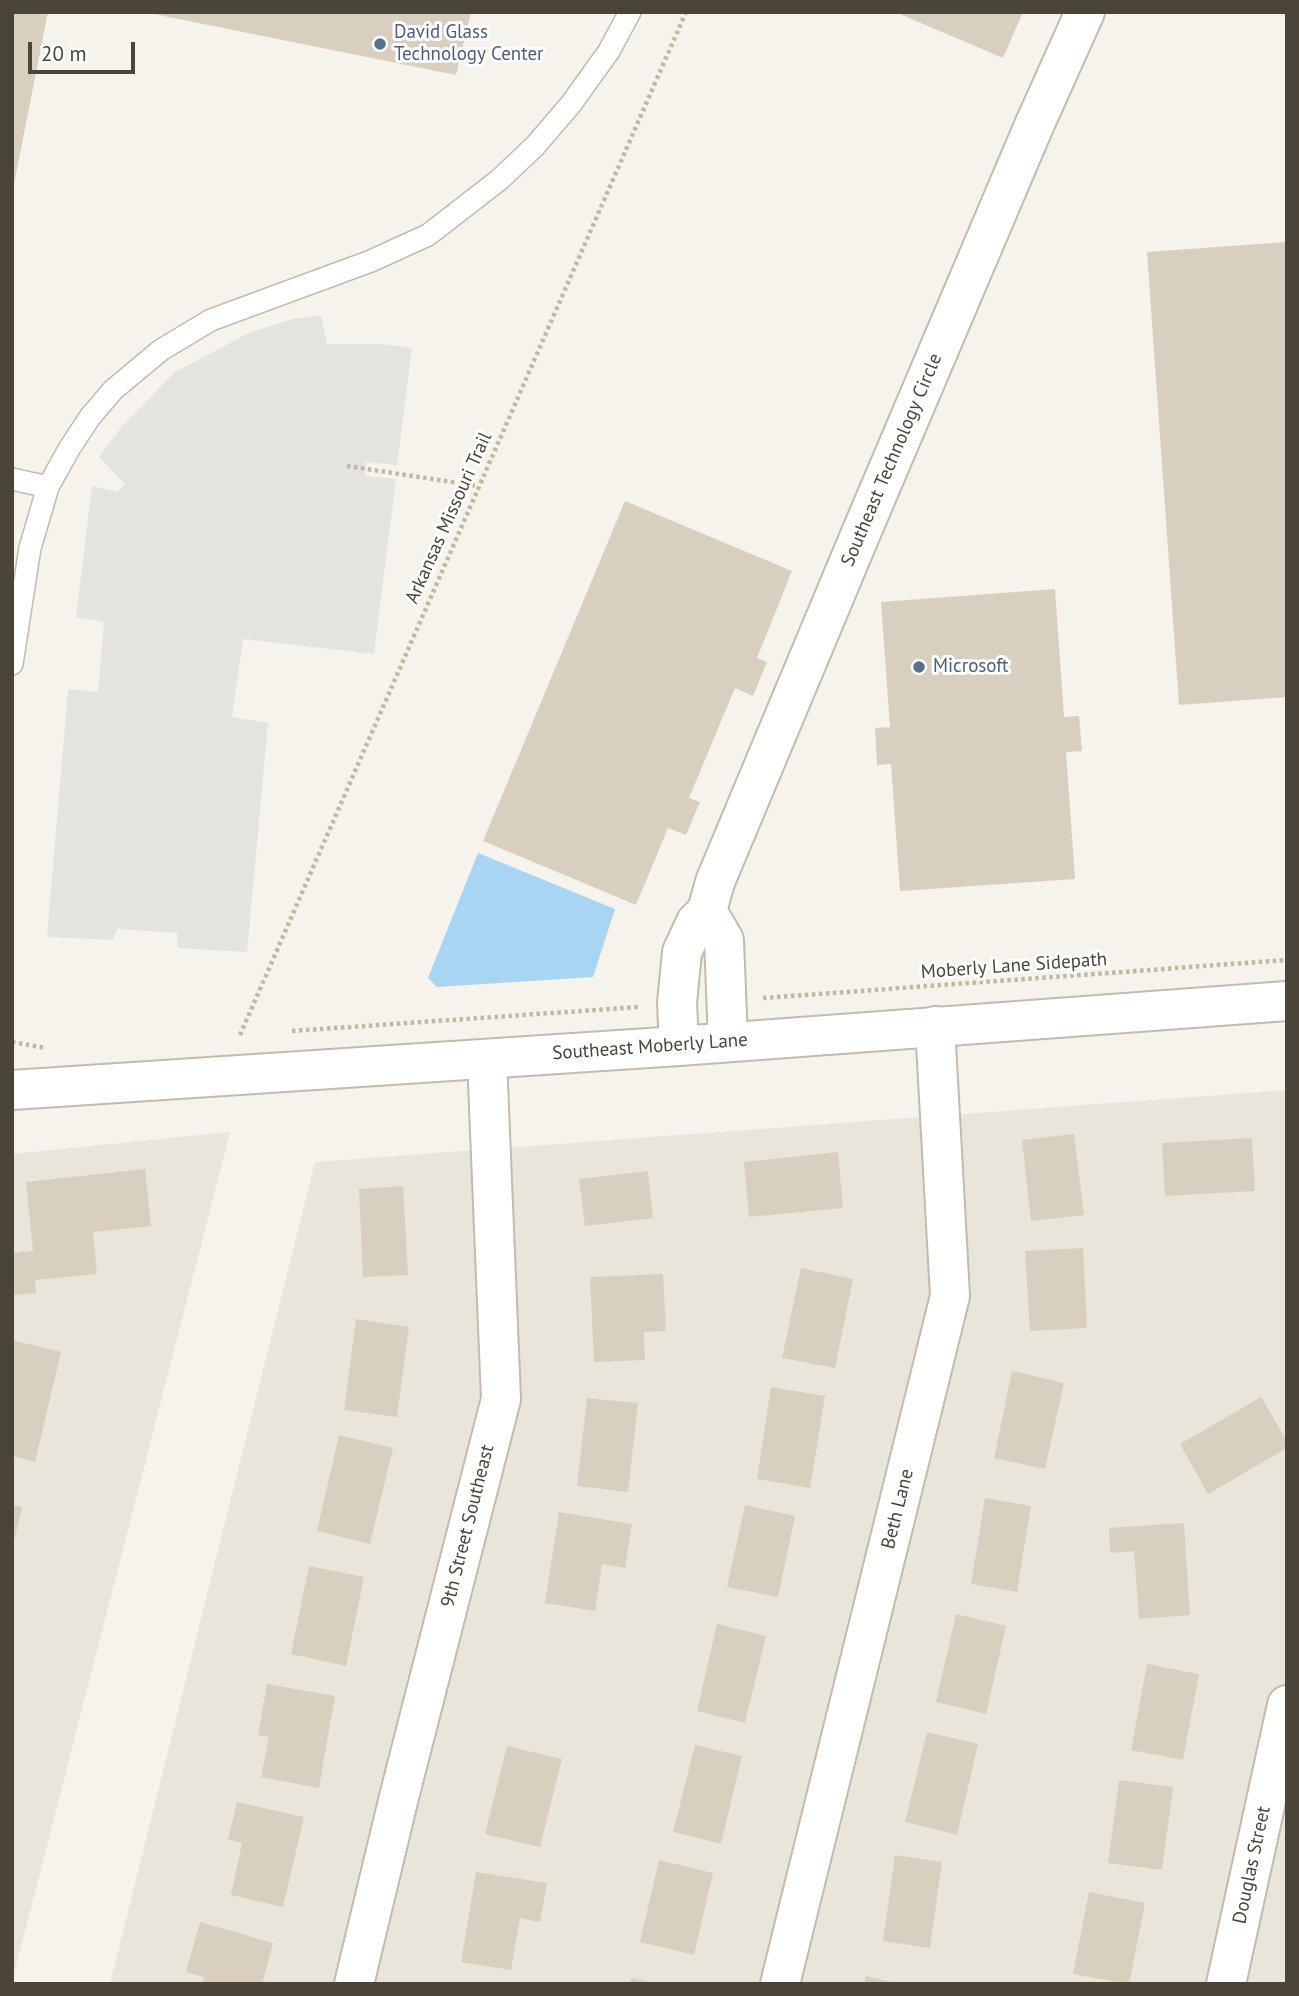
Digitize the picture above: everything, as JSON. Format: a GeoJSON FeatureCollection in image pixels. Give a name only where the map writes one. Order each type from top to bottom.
{"type":"FeatureCollection","features":[{"type":"Feature","properties":{"kind":"street","name":"Southeast Technology Circle"},"geometry":{"type":"LineString","coordinates":[[680,1046],[677,1003],[682,952],[696,922],[708,911],[715,882],[850,558],[1085,12]]}},
{"type":"Feature","properties":{"kind":"street"},"geometry":{"type":"LineString","coordinates":[[708,911],[724,940],[728,1041]]}},
{"type":"Feature","properties":{"kind":"street","name":"Southeast Moberly Lane"},"geometry":{"type":"LineString","coordinates":[[12,1090],[680,1046],[1287,1001]]}},
{"type":"Feature","properties":{"kind":"street","name":"Beth Lane"},"geometry":{"type":"LineString","coordinates":[[780,1984],[950,1296],[935,1026]]}},
{"type":"Feature","properties":{"kind":"street","name":"9th Street Southeast"},"geometry":{"type":"LineString","coordinates":[[354,1984],[500,1399],[487,1059]]}},
{"type":"Feature","properties":{"kind":"street","name":"Douglas Street"},"geometry":{"type":"LineString","coordinates":[[1226,1984],[1287,1705]]}},
{"type":"Feature","properties":{"kind":"lane"},"geometry":{"type":"LineString","coordinates":[[12,664],[30,548],[48,487],[90,417],[113,390],[161,350],[211,320],[371,261],[428,234],[499,180],[535,146],[572,104],[609,51],[630,12]]}},
{"type":"Feature","properties":{"kind":"lane"},"geometry":{"type":"LineString","coordinates":[[12,479],[48,487]]}},
{"type":"Feature","properties":{"kind":"path","name":"Arkansas Missouri Trail"},"geometry":{"type":"LineString","coordinates":[[240,1035],[686,12]]}},
{"type":"Feature","properties":{"kind":"path"},"geometry":{"type":"LineString","coordinates":[[347,466],[478,486]]}},
{"type":"Feature","properties":{"kind":"path","name":"Moberly Lane Sidepath"},"geometry":{"type":"LineString","coordinates":[[757,999],[1287,960]]}},
{"type":"Feature","properties":{"kind":"path"},"geometry":{"type":"LineString","coordinates":[[12,1042],[50,1049]]}},
{"type":"Feature","properties":{"kind":"shaded area"},"geometry":{"type":"Polygon","coordinates":[[[321,315],[327,344],[382,344],[412,348],[397,465],[366,462],[365,476],[396,479],[374,654],[243,639],[232,717],[268,723],[247,952],[178,948],[177,933],[117,929],[113,940],[47,937],[68,689],[98,692],[104,622],[76,617],[92,486],[117,492],[125,484],[99,457],[123,425],[175,372],[251,332],[293,319],[321,315]]]}},
{"type":"Feature","properties":{"kind":"shaded area"},"geometry":{"type":"Polygon","coordinates":[[[1287,1090],[1287,1984],[110,1984],[315,1162],[1287,1090]]]}},
{"type":"Feature","properties":{"kind":"shaded area"},"geometry":{"type":"Polygon","coordinates":[[[230,1132],[12,1982],[12,1154],[230,1132]]]}},
{"type":"Feature","properties":{"kind":"water"},"geometry":{"type":"Polygon","coordinates":[[[478,853],[615,909],[593,977],[437,987],[428,978],[478,853]]]}},
{"type":"Feature","properties":{"kind":"building"},"geometry":{"type":"Polygon","coordinates":[[[12,12],[48,12],[13,189],[12,189],[12,12]]]}},
{"type":"Feature","properties":{"kind":"building","name":"David Glass Technology Center"},"geometry":{"type":"Polygon","coordinates":[[[144,12],[471,12],[456,75],[144,12]]]}},
{"type":"Feature","properties":{"kind":"building"},"geometry":{"type":"Polygon","coordinates":[[[895,12],[1023,12],[1003,58],[895,12]]]}},
{"type":"Feature","properties":{"kind":"building"},"geometry":{"type":"Polygon","coordinates":[[[1287,242],[1287,697],[1179,705],[1147,252],[1287,242]]]}},
{"type":"Feature","properties":{"kind":"building"},"geometry":{"type":"Polygon","coordinates":[[[625,501],[792,571],[757,658],[767,662],[753,696],[735,688],[689,798],[700,802],[686,835],[668,828],[636,905],[483,841],[625,501]]]}},
{"type":"Feature","properties":{"kind":"building"},"geometry":{"type":"Polygon","coordinates":[[[1055,589],[1064,717],[1079,716],[1082,751],[1066,752],[1075,879],[900,891],[891,764],[877,765],[875,728],[890,727],[881,602],[1055,589]]]}},
{"type":"Feature","properties":{"kind":"building"},"geometry":{"type":"Polygon","coordinates":[[[1074,1134],[1084,1215],[1031,1221],[1022,1140],[1074,1134]]]}},
{"type":"Feature","properties":{"kind":"building"},"geometry":{"type":"Polygon","coordinates":[[[1252,1138],[1255,1191],[1165,1196],[1162,1143],[1252,1138]]]}},
{"type":"Feature","properties":{"kind":"building"},"geometry":{"type":"Polygon","coordinates":[[[838,1152],[843,1208],[749,1217],[744,1162],[838,1152]]]}},
{"type":"Feature","properties":{"kind":"building"},"geometry":{"type":"Polygon","coordinates":[[[145,1169],[151,1226],[93,1232],[97,1274],[35,1280],[36,1293],[12,1295],[12,1253],[33,1251],[26,1182],[145,1169]]]}},
{"type":"Feature","properties":{"kind":"building"},"geometry":{"type":"Polygon","coordinates":[[[648,1171],[653,1218],[585,1226],[579,1179],[648,1171]]]}},
{"type":"Feature","properties":{"kind":"building"},"geometry":{"type":"Polygon","coordinates":[[[403,1186],[408,1275],[363,1277],[359,1189],[403,1186]]]}},
{"type":"Feature","properties":{"kind":"building"},"geometry":{"type":"Polygon","coordinates":[[[1083,1248],[1087,1328],[1030,1331],[1025,1251],[1083,1248]]]}},
{"type":"Feature","properties":{"kind":"building"},"geometry":{"type":"Polygon","coordinates":[[[801,1268],[853,1279],[835,1368],[782,1358],[801,1268]]]}},
{"type":"Feature","properties":{"kind":"building"},"geometry":{"type":"Polygon","coordinates":[[[663,1274],[666,1331],[644,1332],[645,1360],[594,1362],[590,1277],[663,1274]]]}},
{"type":"Feature","properties":{"kind":"building"},"geometry":{"type":"Polygon","coordinates":[[[356,1319],[409,1327],[397,1417],[344,1410],[356,1319]]]}},
{"type":"Feature","properties":{"kind":"building"},"geometry":{"type":"Polygon","coordinates":[[[12,1340],[61,1352],[35,1462],[12,1456],[12,1340]]]}},
{"type":"Feature","properties":{"kind":"building"},"geometry":{"type":"Polygon","coordinates":[[[1012,1371],[1064,1383],[1045,1469],[994,1458],[1012,1371]]]}},
{"type":"Feature","properties":{"kind":"building"},"geometry":{"type":"Polygon","coordinates":[[[771,1387],[825,1396],[810,1488],[757,1479],[771,1387]]]}},
{"type":"Feature","properties":{"kind":"building"},"geometry":{"type":"Polygon","coordinates":[[[1261,1397],[1287,1441],[1287,1448],[1208,1494],[1180,1444],[1261,1397]]]}},
{"type":"Feature","properties":{"kind":"building"},"geometry":{"type":"Polygon","coordinates":[[[587,1398],[638,1403],[628,1492],[577,1486],[587,1398]]]}},
{"type":"Feature","properties":{"kind":"building"},"geometry":{"type":"Polygon","coordinates":[[[339,1435],[393,1448],[370,1544],[317,1531],[339,1435]]]}},
{"type":"Feature","properties":{"kind":"building"},"geometry":{"type":"Polygon","coordinates":[[[985,1498],[1031,1506],[1017,1592],[971,1584],[985,1498]]]}},
{"type":"Feature","properties":{"kind":"building"},"geometry":{"type":"Polygon","coordinates":[[[12,1505],[22,1507],[13,1546],[12,1546],[12,1505]]]}},
{"type":"Feature","properties":{"kind":"building"},"geometry":{"type":"Polygon","coordinates":[[[745,1505],[795,1516],[778,1597],[727,1587],[745,1505]]]}},
{"type":"Feature","properties":{"kind":"building"},"geometry":{"type":"Polygon","coordinates":[[[559,1512],[632,1524],[625,1568],[602,1564],[595,1611],[545,1603],[559,1512]]]}},
{"type":"Feature","properties":{"kind":"building"},"geometry":{"type":"Polygon","coordinates":[[[1184,1523],[1190,1615],[1139,1619],[1134,1551],[1110,1553],[1109,1528],[1184,1523]]]}},
{"type":"Feature","properties":{"kind":"building"},"geometry":{"type":"Polygon","coordinates":[[[309,1566],[364,1577],[346,1666],[291,1654],[309,1566]]]}},
{"type":"Feature","properties":{"kind":"building"},"geometry":{"type":"Polygon","coordinates":[[[956,1614],[1006,1626],[986,1714],[936,1702],[956,1614]]]}},
{"type":"Feature","properties":{"kind":"building"},"geometry":{"type":"Polygon","coordinates":[[[717,1624],[766,1636],[745,1723],[697,1711],[717,1624]]]}},
{"type":"Feature","properties":{"kind":"building"},"geometry":{"type":"Polygon","coordinates":[[[1147,1664],[1199,1674],[1183,1760],[1131,1750],[1147,1664]]]}},
{"type":"Feature","properties":{"kind":"building"},"geometry":{"type":"Polygon","coordinates":[[[267,1684],[335,1696],[319,1788],[261,1777],[269,1737],[258,1735],[267,1684]]]}},
{"type":"Feature","properties":{"kind":"building"},"geometry":{"type":"Polygon","coordinates":[[[927,1732],[978,1744],[957,1835],[905,1822],[927,1732]]]}},
{"type":"Feature","properties":{"kind":"building"},"geometry":{"type":"Polygon","coordinates":[[[695,1745],[742,1756],[721,1844],[673,1832],[695,1745]]]}},
{"type":"Feature","properties":{"kind":"building"},"geometry":{"type":"Polygon","coordinates":[[[507,1746],[562,1759],[540,1847],[485,1834],[507,1746]]]}},
{"type":"Feature","properties":{"kind":"building"},"geometry":{"type":"Polygon","coordinates":[[[1119,1780],[1173,1787],[1162,1870],[1108,1863],[1119,1780]]]}},
{"type":"Feature","properties":{"kind":"building"},"geometry":{"type":"Polygon","coordinates":[[[237,1802],[304,1817],[283,1907],[231,1895],[242,1843],[228,1840],[237,1802]]]}},
{"type":"Feature","properties":{"kind":"building"},"geometry":{"type":"Polygon","coordinates":[[[895,1855],[942,1862],[930,1948],[883,1941],[895,1855]]]}},
{"type":"Feature","properties":{"kind":"building"},"geometry":{"type":"Polygon","coordinates":[[[659,1860],[713,1873],[694,1955],[640,1942],[659,1860]]]}},
{"type":"Feature","properties":{"kind":"building"},"geometry":{"type":"Polygon","coordinates":[[[476,1872],[547,1883],[540,1922],[520,1918],[511,1970],[461,1962],[476,1872]]]}},
{"type":"Feature","properties":{"kind":"building"},"geometry":{"type":"Polygon","coordinates":[[[1089,1892],[1145,1903],[1129,1984],[1073,1974],[1089,1892]]]}},
{"type":"Feature","properties":{"kind":"building"},"geometry":{"type":"Polygon","coordinates":[[[200,1922],[273,1943],[262,1984],[202,1984],[204,1977],[186,1972],[200,1922]]]}},
{"type":"Feature","properties":{"kind":"building"},"geometry":{"type":"Polygon","coordinates":[[[866,1976],[896,1983],[896,1984],[864,1984],[866,1976]]]}},
{"type":"Feature","properties":{"kind":"building"},"geometry":{"type":"Polygon","coordinates":[[[631,1978],[654,1983],[654,1984],[630,1984],[631,1978]]]}},
{"type":"Feature","properties":{"kind":"place","name":"David Glass Technology Center"},"geometry":{"type":"Point","coordinates":[380,44]}},
{"type":"Feature","properties":{"kind":"place","name":"Microsoft"},"geometry":{"type":"Point","coordinates":[919,667]}}]}
